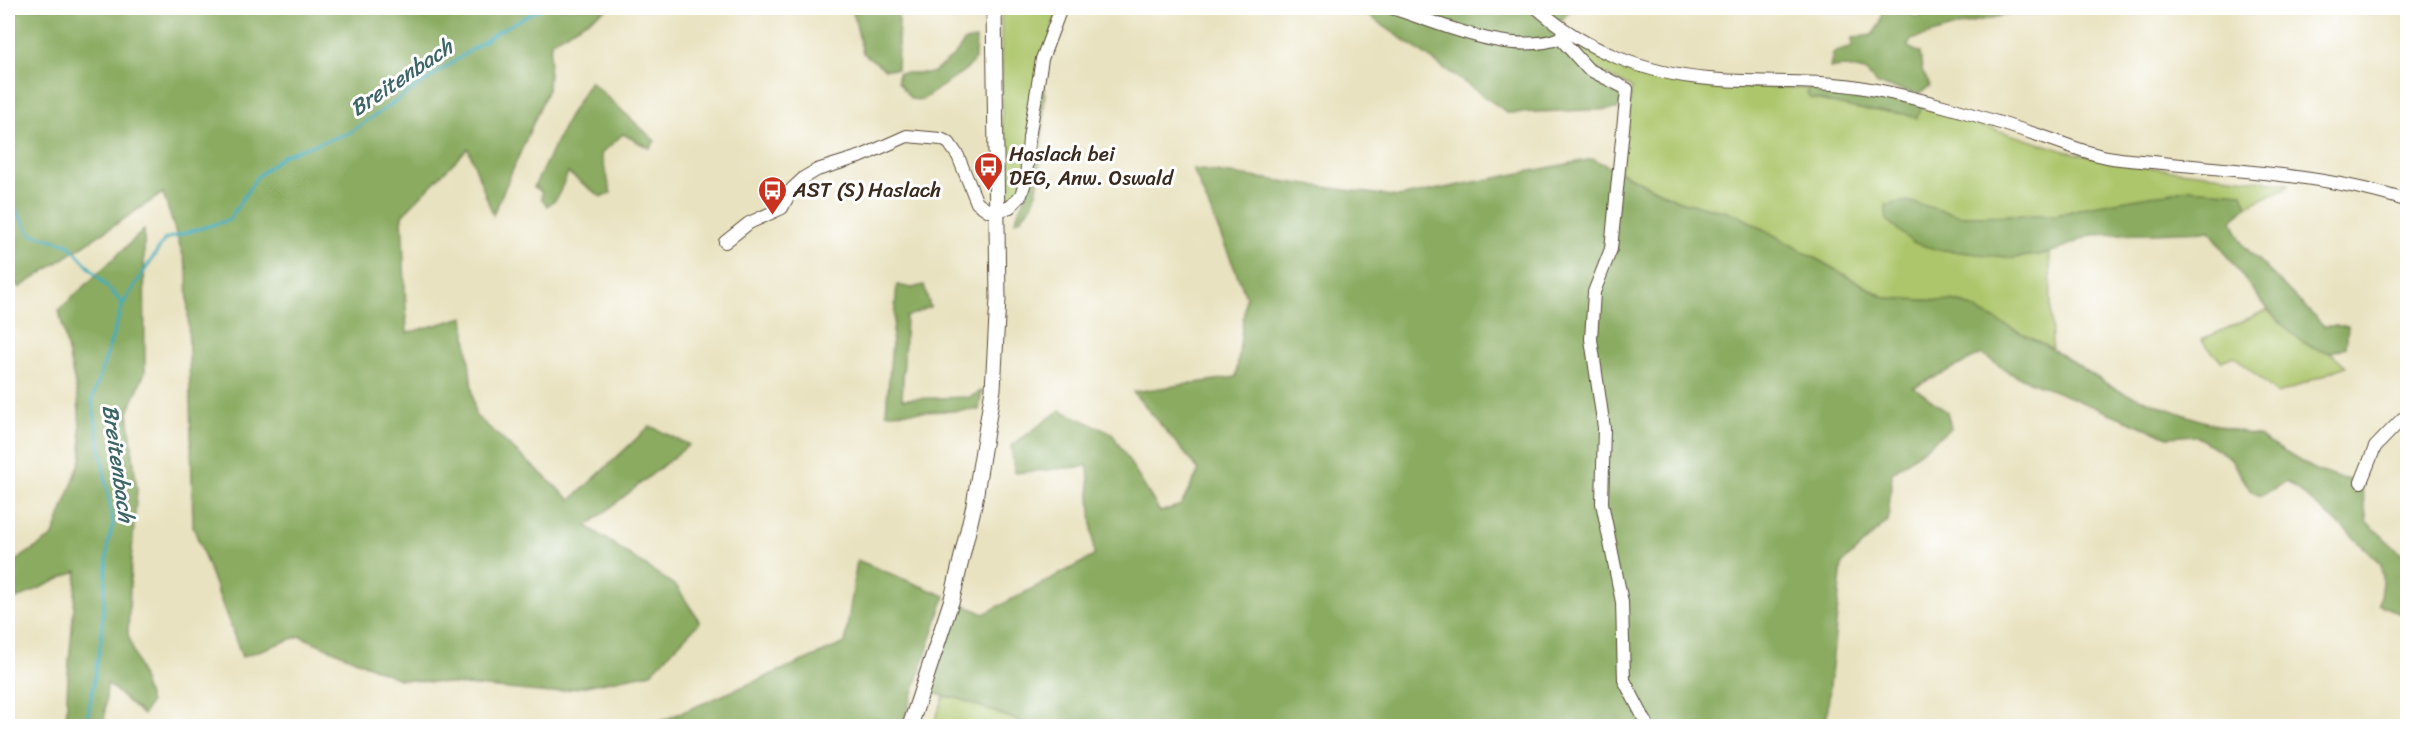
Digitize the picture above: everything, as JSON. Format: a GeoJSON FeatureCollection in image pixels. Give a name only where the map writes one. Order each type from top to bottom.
{"type":"FeatureCollection","features":[{"type":"Feature","properties":{"kind":"main road"},"geometry":{"type":"LineString","coordinates":[[910,726],[952,599],[976,493],[993,389],[998,299],[994,8]]}},
{"type":"Feature","properties":{"kind":"street"},"geometry":{"type":"LineString","coordinates":[[725,242],[749,223],[783,208],[792,189],[805,177],[907,136],[941,139],[949,143],[958,156],[977,203],[989,211],[996,212],[1010,207],[1021,195],[1026,179],[1029,138],[1042,59],[1061,8]]}},
{"type":"Feature","properties":{"kind":"street"},"geometry":{"type":"LineString","coordinates":[[1392,8],[1499,42],[1519,45],[1545,43],[1562,34]]}},
{"type":"Feature","properties":{"kind":"street"},"geometry":{"type":"LineString","coordinates":[[1536,8],[1562,34],[1588,69],[1628,89],[1611,249],[1594,292],[1591,339],[1604,428],[1602,503],[1622,602],[1624,680],[1648,726]]}},
{"type":"Feature","properties":{"kind":"street"},"geometry":{"type":"LineString","coordinates":[[1562,34],[1626,62],[1660,71],[1709,79],[1824,82],[1860,87],[1946,106],[2106,157],[2298,177],[2378,191],[2408,201]]}},
{"type":"Feature","properties":{"kind":"street"},"geometry":{"type":"LineString","coordinates":[[2361,482],[2375,447],[2402,419],[2408,417]]}},
{"type":"Feature","properties":{"kind":"green space"},"geometry":{"type":"Polygon","coordinates":[[[8,8],[445,8],[450,15],[467,8],[609,8],[551,42],[548,89],[493,215],[468,148],[402,215],[407,333],[464,317],[475,415],[571,500],[650,426],[689,445],[587,526],[677,587],[700,622],[651,673],[550,693],[399,679],[300,636],[242,657],[193,526],[187,268],[163,193],[19,288],[8,273],[8,8]]]}},
{"type":"Feature","properties":{"kind":"green space"},"geometry":{"type":"Polygon","coordinates":[[[852,8],[895,8],[899,20],[897,69],[885,69],[863,53],[852,8]]]}},
{"type":"Feature","properties":{"kind":"green space"},"geometry":{"type":"Polygon","coordinates":[[[1001,8],[1065,8],[1054,21],[1025,190],[1003,201],[1001,8]]]}},
{"type":"Feature","properties":{"kind":"green space"},"geometry":{"type":"Polygon","coordinates":[[[1358,8],[1572,8],[1551,32],[1586,70],[1623,91],[1618,109],[1508,113],[1358,8]]]}},
{"type":"Feature","properties":{"kind":"green space"},"geometry":{"type":"Polygon","coordinates":[[[1883,8],[1897,8],[1916,17],[1980,8],[2041,8],[1972,22],[1911,40],[1908,47],[1920,53],[1922,70],[1930,86],[1919,94],[1877,84],[1865,71],[1847,67],[1830,68],[1833,53],[1852,47],[1852,38],[1872,35],[1880,24],[1883,8]]]}},
{"type":"Feature","properties":{"kind":"green space"},"geometry":{"type":"Polygon","coordinates":[[[976,39],[975,59],[968,68],[922,100],[911,99],[898,82],[898,73],[932,73],[955,55],[965,41],[976,39]]]}},
{"type":"Feature","properties":{"kind":"green space"},"geometry":{"type":"Polygon","coordinates":[[[1572,43],[1605,60],[1652,75],[1690,82],[1845,91],[1900,100],[2065,151],[2130,165],[2289,184],[2288,187],[2247,206],[2242,193],[2087,207],[2057,215],[1961,216],[1939,211],[2014,258],[2050,253],[2052,349],[1961,302],[1886,298],[1736,214],[1679,201],[1619,171],[1632,88],[1592,67],[1572,43]]]}},
{"type":"Feature","properties":{"kind":"green space"},"geometry":{"type":"Polygon","coordinates":[[[590,81],[655,141],[649,148],[623,134],[601,154],[611,193],[601,197],[568,173],[557,198],[547,206],[542,200],[541,191],[534,187],[569,116],[590,81]]]}},
{"type":"Feature","properties":{"kind":"green space"},"geometry":{"type":"Polygon","coordinates":[[[1042,83],[1045,89],[1039,154],[1040,169],[1036,194],[1032,205],[1020,219],[1015,221],[1027,191],[1034,151],[1039,137],[1039,94],[1042,83]]]}},
{"type":"Feature","properties":{"kind":"green space"},"geometry":{"type":"Polygon","coordinates":[[[1819,86],[1924,103],[1916,118],[1904,114],[1858,109],[1810,98],[1807,93],[1810,87],[1819,86]]]}},
{"type":"Feature","properties":{"kind":"green space"},"geometry":{"type":"Polygon","coordinates":[[[1593,159],[1679,201],[1736,214],[1886,298],[1961,302],[2052,349],[2115,389],[2199,420],[2260,437],[2313,469],[2335,477],[2361,482],[2367,522],[2407,559],[2407,617],[2379,604],[2382,582],[2381,564],[2347,531],[2287,481],[2261,496],[2252,492],[2229,457],[2195,435],[2168,437],[2010,373],[1982,354],[1914,387],[1947,412],[1951,428],[1892,473],[1888,521],[1842,564],[1826,726],[1026,726],[1019,721],[960,699],[929,693],[958,602],[984,614],[1094,556],[1088,466],[1015,473],[1011,446],[1060,410],[1112,433],[1160,512],[1181,505],[1199,470],[1133,392],[1236,377],[1246,296],[1193,169],[1398,197],[1593,159]]]}},
{"type":"Feature","properties":{"kind":"green space"},"geometry":{"type":"Polygon","coordinates":[[[2189,189],[2242,193],[2247,206],[2232,221],[2243,245],[2324,326],[2348,326],[2346,347],[2329,352],[2313,348],[2296,337],[2263,303],[2210,231],[2092,235],[2050,253],[2014,258],[1934,249],[1912,242],[1887,220],[1885,205],[1908,201],[1961,216],[2057,215],[2087,207],[2189,189]]]}},
{"type":"Feature","properties":{"kind":"green space"},"geometry":{"type":"Polygon","coordinates":[[[144,230],[145,372],[128,412],[137,490],[128,634],[150,703],[143,715],[107,683],[104,726],[66,726],[77,571],[12,601],[8,588],[8,566],[53,536],[82,457],[78,398],[59,310],[144,230]]]}},
{"type":"Feature","properties":{"kind":"green space"},"geometry":{"type":"Polygon","coordinates":[[[897,285],[912,288],[924,285],[930,307],[906,317],[902,399],[970,397],[982,391],[979,410],[886,413],[897,285]]]}},
{"type":"Feature","properties":{"kind":"green space"},"geometry":{"type":"Polygon","coordinates":[[[2267,310],[2312,348],[2330,352],[2346,366],[2278,394],[2234,356],[2221,361],[2201,340],[2267,310]]]}},
{"type":"Feature","properties":{"kind":"green space"},"geometry":{"type":"Polygon","coordinates":[[[857,560],[945,596],[902,726],[650,726],[845,643],[857,560]]]}},
{"type":"Feature","properties":{"kind":"green space"},"geometry":{"type":"Polygon","coordinates":[[[944,696],[960,699],[1019,721],[1026,726],[933,726],[944,696]]]}},
{"type":"Feature","properties":{"kind":"waterway","name":"Breitenbach"},"geometry":{"type":"LineString","coordinates":[[86,726],[101,641],[108,543],[113,524],[92,400],[123,304],[165,239],[229,220],[257,177],[284,155],[349,133],[499,31],[542,8]]}},
{"type":"Feature","properties":{"kind":"waterway"},"geometry":{"type":"LineString","coordinates":[[8,197],[31,234],[68,244],[123,304]]}},
{"type":"Feature","properties":{"kind":"place","name":"Haslach bei DEG, Anw. Oswald"},"geometry":{"type":"Point","coordinates":[988,192]}},
{"type":"Feature","properties":{"kind":"place","name":"AST (S) Haslach"},"geometry":{"type":"Point","coordinates":[772,216]}}]}
